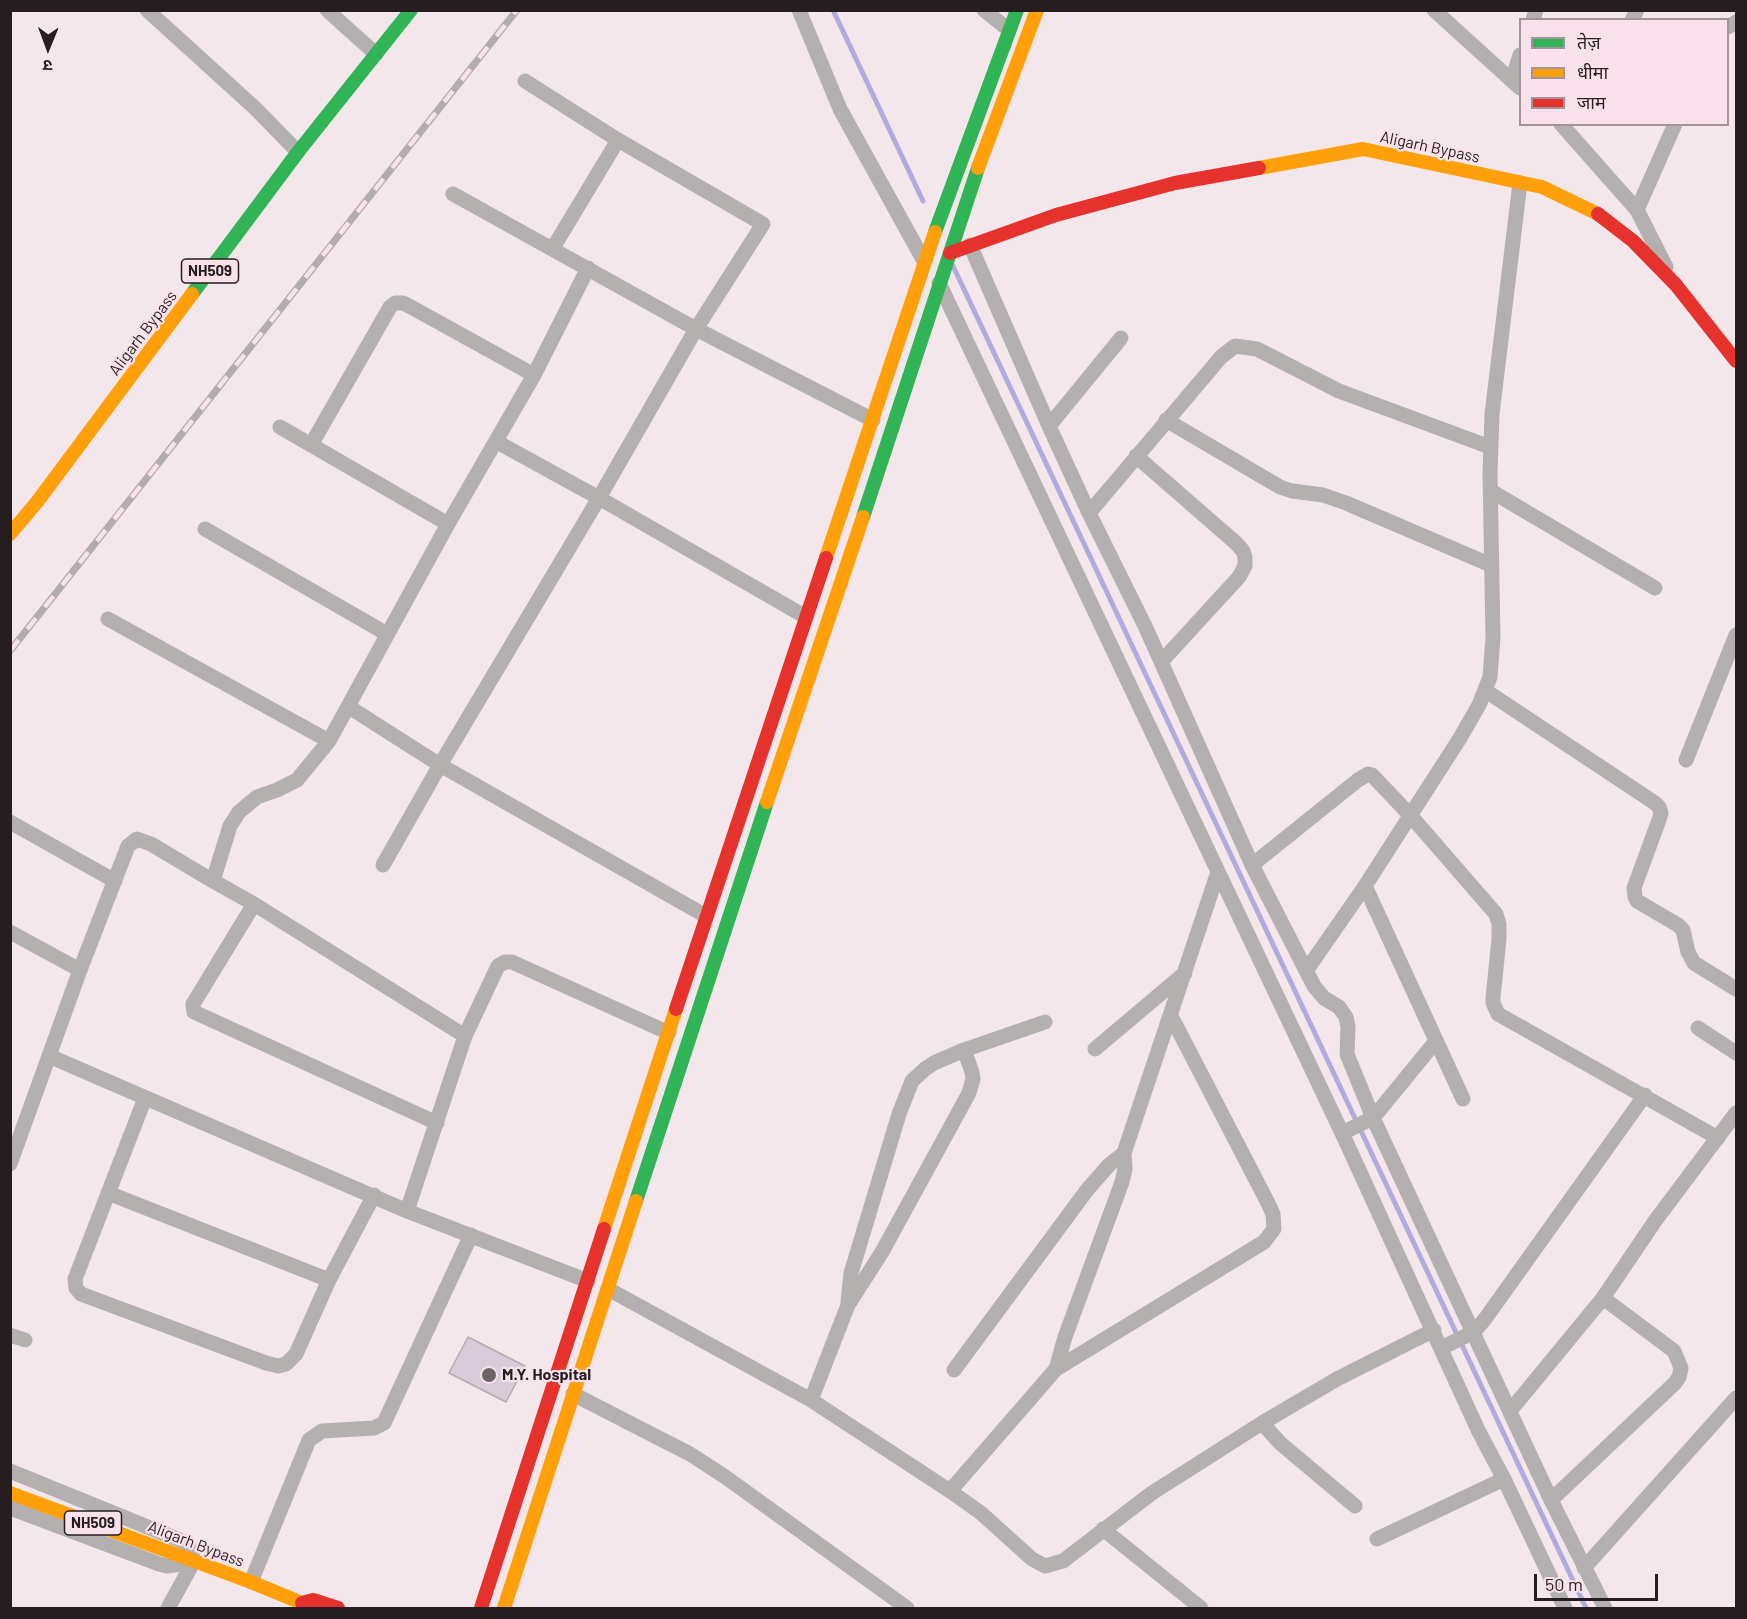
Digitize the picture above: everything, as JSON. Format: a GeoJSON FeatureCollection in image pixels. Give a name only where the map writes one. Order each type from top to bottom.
{"type":"FeatureCollection","features":[{"type":"Feature","properties":{"kind":"main road","name":"Aligarh Bypass"},"geometry":{"type":"LineString","coordinates":[[10,534],[37,502],[298,152],[411,10]]}},
{"type":"Feature","properties":{"kind":"main road"},"geometry":{"type":"LineString","coordinates":[[481,1608],[706,916],[873,420],[925,258],[1017,10]]}},
{"type":"Feature","properties":{"kind":"main road"},"geometry":{"type":"LineString","coordinates":[[504,1608],[719,944],[894,427],[948,256],[979,165],[1037,10]]}},
{"type":"Feature","properties":{"kind":"main road","name":"Aligarh Bypass"},"geometry":{"type":"LineString","coordinates":[[948,256],[970,245],[1056,215],[1175,183],[1363,149],[1542,187],[1596,213],[1633,241],[1676,285],[1737,361]]}},
{"type":"Feature","properties":{"kind":"main road"},"geometry":{"type":"LineString","coordinates":[[925,258],[948,256]]}},
{"type":"Feature","properties":{"kind":"main road","name":"Aligarh Bypass"},"geometry":{"type":"LineString","coordinates":[[10,1493],[176,1553],[305,1606],[313,1600],[338,1608]]}},
{"type":"Feature","properties":{"kind":"street"},"geometry":{"type":"LineString","coordinates":[[147,10],[256,109],[298,152]]}},
{"type":"Feature","properties":{"kind":"street"},"geometry":{"type":"LineString","coordinates":[[327,10],[376,54]]}},
{"type":"Feature","properties":{"kind":"street"},"geometry":{"type":"LineString","coordinates":[[799,10],[840,109],[925,258]]}},
{"type":"Feature","properties":{"kind":"street"},"geometry":{"type":"LineString","coordinates":[[984,10],[1009,30]]}},
{"type":"Feature","properties":{"kind":"street"},"geometry":{"type":"LineString","coordinates":[[1434,10],[1516,84]]}},
{"type":"Feature","properties":{"kind":"street"},"geometry":{"type":"LineString","coordinates":[[1516,84],[1519,67]]}},
{"type":"Feature","properties":{"kind":"street"},"geometry":{"type":"LineString","coordinates":[[383,865],[696,329],[764,224],[618,140],[525,81]]}},
{"type":"Feature","properties":{"kind":"street"},"geometry":{"type":"LineString","coordinates":[[1563,126],[1637,210],[1676,285]]}},
{"type":"Feature","properties":{"kind":"street"},"geometry":{"type":"LineString","coordinates":[[1637,210],[1674,126]]}},
{"type":"Feature","properties":{"kind":"street"},"geometry":{"type":"LineString","coordinates":[[553,248],[618,140]]}},
{"type":"Feature","properties":{"kind":"street"},"geometry":{"type":"LineString","coordinates":[[1306,971],[1365,886],[1460,738],[1486,691],[1490,677],[1493,638],[1490,447],[1495,387],[1520,183]]}},
{"type":"Feature","properties":{"kind":"street"},"geometry":{"type":"LineString","coordinates":[[453,194],[696,329],[873,420]]}},
{"type":"Feature","properties":{"kind":"street"},"geometry":{"type":"LineString","coordinates":[[970,245],[1049,426],[1161,662],[1252,865],[1306,971],[1324,999],[1339,1007],[1346,1017],[1347,1054],[1358,1126],[1434,1330]]}},
{"type":"Feature","properties":{"kind":"street"},"geometry":{"type":"LineString","coordinates":[[213,881],[230,826],[238,812],[257,796],[278,790],[297,780],[329,741],[448,524],[534,375],[588,268]]}},
{"type":"Feature","properties":{"kind":"street"},"geometry":{"type":"LineString","coordinates":[[939,283],[1218,872],[1358,1126],[1458,1339],[1510,1411],[1584,1569],[1598,1607]]}},
{"type":"Feature","properties":{"kind":"street"},"geometry":{"type":"LineString","coordinates":[[311,445],[390,307],[395,303],[403,303],[411,307],[534,375]]}},
{"type":"Feature","properties":{"kind":"street"},"geometry":{"type":"LineString","coordinates":[[1049,426],[1121,338]]}},
{"type":"Feature","properties":{"kind":"street"},"geometry":{"type":"LineString","coordinates":[[1089,513],[1227,350],[1235,346],[1257,349],[1339,391],[1490,447]]}},
{"type":"Feature","properties":{"kind":"street"},"geometry":{"type":"LineString","coordinates":[[1166,420],[1280,487],[1346,502],[1491,565]]}},
{"type":"Feature","properties":{"kind":"street"},"geometry":{"type":"LineString","coordinates":[[280,427],[448,524]]}},
{"type":"Feature","properties":{"kind":"street"},"geometry":{"type":"LineString","coordinates":[[497,442],[806,617]]}},
{"type":"Feature","properties":{"kind":"street"},"geometry":{"type":"LineString","coordinates":[[1136,456],[1236,543],[1245,557],[1245,566],[1239,577],[1161,662]]}},
{"type":"Feature","properties":{"kind":"street"},"geometry":{"type":"LineString","coordinates":[[1491,491],[1655,588]]}},
{"type":"Feature","properties":{"kind":"street"},"geometry":{"type":"LineString","coordinates":[[10,521],[37,502]]}},
{"type":"Feature","properties":{"kind":"street"},"geometry":{"type":"LineString","coordinates":[[205,529],[387,634]]}},
{"type":"Feature","properties":{"kind":"street"},"geometry":{"type":"LineString","coordinates":[[108,619],[329,741]]}},
{"type":"Feature","properties":{"kind":"street"},"geometry":{"type":"LineString","coordinates":[[1686,760],[1737,635]]}},
{"type":"Feature","properties":{"kind":"street"},"geometry":{"type":"LineString","coordinates":[[1486,691],[1659,807],[1659,820],[1634,888],[1635,897],[1637,901],[1678,925],[1686,935],[1688,952],[1694,963],[1737,989]]}},
{"type":"Feature","properties":{"kind":"street"},"geometry":{"type":"LineString","coordinates":[[349,707],[440,765],[706,916]]}},
{"type":"Feature","properties":{"kind":"street"},"geometry":{"type":"LineString","coordinates":[[1252,865],[1368,774],[1377,780],[1410,815],[1496,914],[1499,939],[1492,998],[1498,1014],[1718,1138]]}},
{"type":"Feature","properties":{"kind":"street"},"geometry":{"type":"LineString","coordinates":[[10,822],[115,881]]}},
{"type":"Feature","properties":{"kind":"street"},"geometry":{"type":"LineString","coordinates":[[10,1164],[80,970],[128,846],[137,839],[151,844],[254,903],[465,1036]]}},
{"type":"Feature","properties":{"kind":"street"},"geometry":{"type":"LineString","coordinates":[[1056,1369],[1065,1337],[1122,1182],[1125,1169],[1124,1154],[1218,872]]}},
{"type":"Feature","properties":{"kind":"street"},"geometry":{"type":"LineString","coordinates":[[1365,886],[1463,1099]]}},
{"type":"Feature","properties":{"kind":"street"},"geometry":{"type":"LineString","coordinates":[[254,903],[193,1004],[194,1012],[437,1124]]}},
{"type":"Feature","properties":{"kind":"street"},"geometry":{"type":"LineString","coordinates":[[10,932],[80,970]]}},
{"type":"Feature","properties":{"kind":"street"},"geometry":{"type":"LineString","coordinates":[[407,1211],[465,1036],[498,966],[505,962],[512,962],[669,1033]]}},
{"type":"Feature","properties":{"kind":"street"},"geometry":{"type":"LineString","coordinates":[[1095,1049],[1185,973]]}},
{"type":"Feature","properties":{"kind":"street"},"geometry":{"type":"LineString","coordinates":[[950,1491],[1056,1369],[1264,1242],[1274,1229],[1273,1214],[1268,1203],[1171,1016]]}},
{"type":"Feature","properties":{"kind":"street"},"geometry":{"type":"LineString","coordinates":[[848,1305],[851,1273],[907,1091],[912,1082],[925,1069],[964,1050],[1045,1022]]}},
{"type":"Feature","properties":{"kind":"street"},"geometry":{"type":"LineString","coordinates":[[1698,1028],[1737,1053]]}},
{"type":"Feature","properties":{"kind":"street"},"geometry":{"type":"LineString","coordinates":[[1358,1126],[1436,1041]]}},
{"type":"Feature","properties":{"kind":"street"},"geometry":{"type":"LineString","coordinates":[[811,1400],[848,1305],[882,1252],[969,1093],[973,1079],[964,1050]]}},
{"type":"Feature","properties":{"kind":"street"},"geometry":{"type":"LineString","coordinates":[[49,1056],[407,1211],[588,1281]]}},
{"type":"Feature","properties":{"kind":"street"},"geometry":{"type":"LineString","coordinates":[[1458,1339],[1485,1319],[1645,1095]]}},
{"type":"Feature","properties":{"kind":"street"},"geometry":{"type":"LineString","coordinates":[[145,1098],[75,1279],[75,1288],[81,1294],[278,1366],[286,1364],[296,1354],[329,1280],[374,1195]]}},
{"type":"Feature","properties":{"kind":"street"},"geometry":{"type":"LineString","coordinates":[[1510,1411],[1603,1298],[1655,1221],[1737,1113]]}},
{"type":"Feature","properties":{"kind":"street"},"geometry":{"type":"LineString","coordinates":[[954,1370],[1080,1199],[1109,1165],[1124,1154]]}},
{"type":"Feature","properties":{"kind":"street"},"geometry":{"type":"LineString","coordinates":[[108,1194],[329,1280]]}},
{"type":"Feature","properties":{"kind":"street"},"geometry":{"type":"LineString","coordinates":[[251,1582],[309,1440],[321,1431],[374,1428],[384,1423],[471,1235]]}},
{"type":"Feature","properties":{"kind":"street"},"geometry":{"type":"LineString","coordinates":[[608,1289],[811,1400],[950,1491],[981,1513],[1032,1559],[1045,1566],[1063,1561],[1152,1493],[1262,1423],[1337,1379],[1434,1330],[1458,1339]]}},
{"type":"Feature","properties":{"kind":"street"},"geometry":{"type":"LineString","coordinates":[[1551,1500],[1679,1377],[1681,1368],[1674,1351],[1603,1298]]}},
{"type":"Feature","properties":{"kind":"street"},"geometry":{"type":"LineString","coordinates":[[1458,1339],[1479,1432],[1504,1479],[1565,1608]]}},
{"type":"Feature","properties":{"kind":"street"},"geometry":{"type":"LineString","coordinates":[[573,1394],[690,1454],[907,1608]]}},
{"type":"Feature","properties":{"kind":"street"},"geometry":{"type":"LineString","coordinates":[[1584,1569],[1737,1398]]}},
{"type":"Feature","properties":{"kind":"street"},"geometry":{"type":"LineString","coordinates":[[1262,1423],[1280,1443],[1355,1506]]}},
{"type":"Feature","properties":{"kind":"street"},"geometry":{"type":"LineString","coordinates":[[10,1471],[182,1541],[189,1547],[194,1561],[168,1608]]}},
{"type":"Feature","properties":{"kind":"street"},"geometry":{"type":"LineString","coordinates":[[1377,1539],[1504,1479]]}},
{"type":"Feature","properties":{"kind":"street"},"geometry":{"type":"LineString","coordinates":[[10,1508],[159,1564],[175,1565],[194,1561]]}},
{"type":"Feature","properties":{"kind":"street"},"geometry":{"type":"LineString","coordinates":[[1103,1529],[1202,1608]]}},
{"type":"Feature","properties":{"kind":"building"},"geometry":{"type":"Polygon","coordinates":[[[468,1337],[525,1366],[506,1402],[449,1373],[468,1337]]]}},
{"type":"Feature","properties":{"kind":"waterway"},"geometry":{"type":"LineString","coordinates":[[833,10],[923,201]]}},
{"type":"Feature","properties":{"kind":"waterway"},"geometry":{"type":"LineString","coordinates":[[953,266],[1586,1608]]}},
{"type":"Feature","properties":{"kind":"railway"},"geometry":{"type":"LineString","coordinates":[[10,651],[517,10]]}},
{"type":"Feature","properties":{"kind":"traffic: fast"},"geometry":{"type":"LineString","coordinates":[[192,294],[298,152],[411,10]]}},
{"type":"Feature","properties":{"kind":"traffic: fast"},"geometry":{"type":"LineString","coordinates":[[935,232],[1017,10]]}},
{"type":"Feature","properties":{"kind":"traffic: fast"},"geometry":{"type":"LineString","coordinates":[[863,517],[978,168]]}},
{"type":"Feature","properties":{"kind":"traffic: fast"},"geometry":{"type":"LineString","coordinates":[[636,1201],[767,802]]}},
{"type":"Feature","properties":{"kind":"traffic: slow"},"geometry":{"type":"LineString","coordinates":[[978,168],[1037,10]]}},
{"type":"Feature","properties":{"kind":"traffic: slow"},"geometry":{"type":"LineString","coordinates":[[1259,168],[1363,149],[1542,187],[1598,214]]}},
{"type":"Feature","properties":{"kind":"traffic: slow"},"geometry":{"type":"LineString","coordinates":[[826,558],[935,232]]}},
{"type":"Feature","properties":{"kind":"traffic: slow"},"geometry":{"type":"LineString","coordinates":[[10,534],[37,502],[192,294]]}},
{"type":"Feature","properties":{"kind":"traffic: slow"},"geometry":{"type":"LineString","coordinates":[[767,802],[863,517]]}},
{"type":"Feature","properties":{"kind":"traffic: slow"},"geometry":{"type":"LineString","coordinates":[[604,1229],[676,1009]]}},
{"type":"Feature","properties":{"kind":"traffic: slow"},"geometry":{"type":"LineString","coordinates":[[504,1608],[636,1201]]}},
{"type":"Feature","properties":{"kind":"traffic: slow"},"geometry":{"type":"LineString","coordinates":[[10,1493],[251,1582],[302,1603],[307,1608]]}},
{"type":"Feature","properties":{"kind":"traffic: jam"},"geometry":{"type":"LineString","coordinates":[[950,253],[1056,215],[1175,183],[1259,168]]}},
{"type":"Feature","properties":{"kind":"traffic: jam"},"geometry":{"type":"LineString","coordinates":[[1598,214],[1633,241],[1676,285],[1736,361]]}},
{"type":"Feature","properties":{"kind":"traffic: jam"},"geometry":{"type":"LineString","coordinates":[[676,1009],[826,558]]}},
{"type":"Feature","properties":{"kind":"traffic: jam"},"geometry":{"type":"LineString","coordinates":[[481,1608],[604,1229]]}},
{"type":"Feature","properties":{"kind":"traffic: jam"},"geometry":{"type":"LineString","coordinates":[[302,1603],[313,1600],[338,1608]]}},
{"type":"Feature","properties":{"kind":"place","name":"M.Y. Hospital"},"geometry":{"type":"Point","coordinates":[489,1375]}}]}
